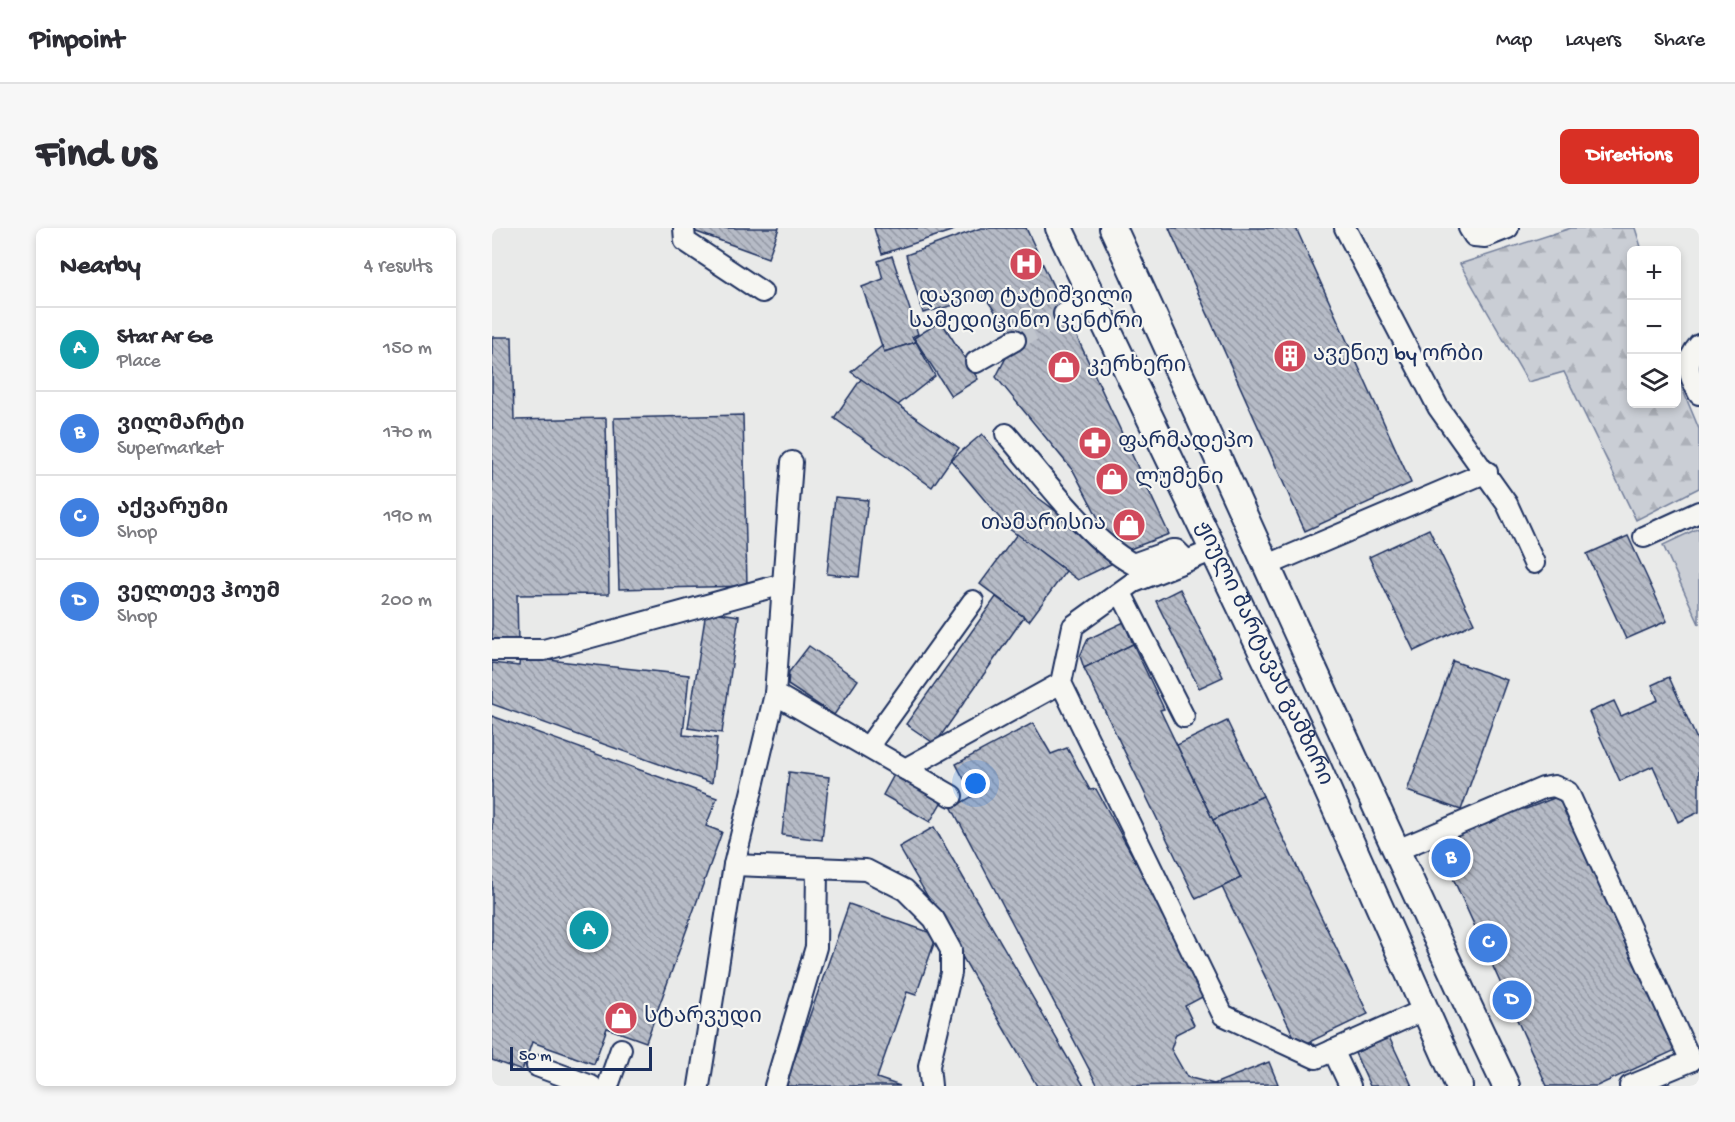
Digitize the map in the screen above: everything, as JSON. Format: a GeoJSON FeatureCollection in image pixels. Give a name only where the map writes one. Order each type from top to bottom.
{"type":"FeatureCollection","features":[{"type":"Feature","properties":{"kind":"main road","name":"ჟიული შარტავას გამზირი"},"geometry":{"type":"LineString","coordinates":[[1059,228],[1316,764],[1459,1086]]}},
{"type":"Feature","properties":{"kind":"main road","name":"ჟიული შარტავას გამზირი"},"geometry":{"type":"LineString","coordinates":[[1113,228],[1268,565],[1395,851],[1506,1086]]}},
{"type":"Feature","properties":{"kind":"lane"},"geometry":{"type":"LineString","coordinates":[[684,228],[685,241],[762,291]]}},
{"type":"Feature","properties":{"kind":"lane"},"geometry":{"type":"LineString","coordinates":[[1345,228],[1438,407],[1508,504],[1534,563]]}},
{"type":"Feature","properties":{"kind":"lane"},"geometry":{"type":"LineString","coordinates":[[1469,228],[1474,236],[1485,237],[1508,228]]}},
{"type":"Feature","properties":{"kind":"lane"},"geometry":{"type":"LineString","coordinates":[[1064,314],[1094,301]]}},
{"type":"Feature","properties":{"kind":"lane"},"geometry":{"type":"LineString","coordinates":[[976,362],[1015,340]]}},
{"type":"Feature","properties":{"kind":"lane"},"geometry":{"type":"LineString","coordinates":[[1699,345],[1688,361],[1688,373],[1699,394]]}},
{"type":"Feature","properties":{"kind":"lane"},"geometry":{"type":"LineString","coordinates":[[1006,434],[1077,515],[1118,556],[1133,564],[1176,550],[1186,560]]}},
{"type":"Feature","properties":{"kind":"lane"},"geometry":{"type":"LineString","coordinates":[[699,1086],[734,865],[775,694],[792,462]]}},
{"type":"Feature","properties":{"kind":"lane"},"geometry":{"type":"LineString","coordinates":[[1268,565],[1487,472]]}},
{"type":"Feature","properties":{"kind":"lane"},"geometry":{"type":"LineString","coordinates":[[1644,537],[1699,512]]}},
{"type":"Feature","properties":{"kind":"lane"},"geometry":{"type":"LineString","coordinates":[[1214,550],[1134,582],[1073,626],[1061,683],[1222,1015],[1316,1058],[1424,1010]]}},
{"type":"Feature","properties":{"kind":"lane"},"geometry":{"type":"LineString","coordinates":[[492,650],[544,650],[783,584]]}},
{"type":"Feature","properties":{"kind":"lane"},"geometry":{"type":"LineString","coordinates":[[1121,593],[1184,717]]}},
{"type":"Feature","properties":{"kind":"lane"},"geometry":{"type":"LineString","coordinates":[[868,747],[973,601]]}},
{"type":"Feature","properties":{"kind":"lane"},"geometry":{"type":"LineString","coordinates":[[905,769],[1061,683]]}},
{"type":"Feature","properties":{"kind":"lane"},"geometry":{"type":"LineString","coordinates":[[775,694],[952,796]]}},
{"type":"Feature","properties":{"kind":"lane"},"geometry":{"type":"LineString","coordinates":[[1395,851],[1543,788],[1554,786],[1568,792],[1691,1061],[1630,1086]]}},
{"type":"Feature","properties":{"kind":"lane"},"geometry":{"type":"LineString","coordinates":[[734,865],[866,870],[905,890],[934,919],[951,950],[951,973],[929,1066],[931,1086]]}},
{"type":"Feature","properties":{"kind":"lane"},"geometry":{"type":"LineString","coordinates":[[775,1086],[816,947],[817,868]]}},
{"type":"Feature","properties":{"kind":"lane"},"geometry":{"type":"LineString","coordinates":[[608,1086],[621,1049]]}},
{"type":"Feature","properties":{"kind":"lane"},"geometry":{"type":"LineString","coordinates":[[1333,1050],[1350,1086]]}},
{"type":"Feature","properties":{"kind":"lane"},"geometry":{"type":"LineString","coordinates":[[537,1066],[591,1086]]}},
{"type":"Feature","properties":{"kind":"green space"},"geometry":{"type":"Polygon","coordinates":[[[1571,228],[1635,228],[1641,246],[1627,246],[1627,408],[1681,408],[1681,386],[1699,429],[1699,488],[1636,520],[1564,372],[1528,382],[1460,264],[1571,228]]]}},
{"type":"Feature","properties":{"kind":"green space"},"geometry":{"type":"Polygon","coordinates":[[[1699,528],[1699,624],[1663,545],[1699,528]]]}},
{"type":"Feature","properties":{"kind":"building"},"geometry":{"type":"Polygon","coordinates":[[[692,228],[779,228],[768,258],[691,230],[692,228]]]}},
{"type":"Feature","properties":{"kind":"building"},"geometry":{"type":"Polygon","coordinates":[[[874,228],[953,228],[954,230],[882,254],[874,228]]]}},
{"type":"Feature","properties":{"kind":"building"},"geometry":{"type":"Polygon","coordinates":[[[981,228],[1026,228],[1169,534],[1117,554],[1074,472],[996,377],[1015,340],[985,297],[923,313],[906,255],[981,228]]]}},
{"type":"Feature","properties":{"kind":"building","name":"ავენიუ by ორბი"},"geometry":{"type":"Polygon","coordinates":[[[1169,228],[1296,228],[1411,483],[1305,531],[1169,228]]]}},
{"type":"Feature","properties":{"kind":"building"},"geometry":{"type":"Polygon","coordinates":[[[892,256],[918,334],[912,337],[916,342],[884,352],[862,287],[883,279],[878,261],[892,256]]]}},
{"type":"Feature","properties":{"kind":"building"},"geometry":{"type":"Polygon","coordinates":[[[941,321],[978,379],[951,396],[914,338],[941,321]]]}},
{"type":"Feature","properties":{"kind":"building"},"geometry":{"type":"Polygon","coordinates":[[[492,337],[512,337],[514,420],[606,418],[609,594],[517,595],[518,644],[492,644],[492,337]]]}},
{"type":"Feature","properties":{"kind":"building"},"geometry":{"type":"Polygon","coordinates":[[[916,342],[935,376],[898,405],[851,372],[882,346],[884,352],[916,342]]]}},
{"type":"Feature","properties":{"kind":"building"},"geometry":{"type":"Polygon","coordinates":[[[861,379],[959,448],[932,487],[834,418],[861,379]]]}},
{"type":"Feature","properties":{"kind":"building"},"geometry":{"type":"Polygon","coordinates":[[[743,415],[747,586],[619,589],[614,418],[743,415]]]}},
{"type":"Feature","properties":{"kind":"building"},"geometry":{"type":"Polygon","coordinates":[[[982,434],[1033,494],[1121,559],[1078,580],[1008,528],[951,460],[982,434]]]}},
{"type":"Feature","properties":{"kind":"building"},"geometry":{"type":"Polygon","coordinates":[[[835,497],[868,500],[859,577],[827,574],[835,497]]]}},
{"type":"Feature","properties":{"kind":"building"},"geometry":{"type":"Polygon","coordinates":[[[1429,529],[1474,623],[1414,651],[1369,557],[1429,529]]]}},
{"type":"Feature","properties":{"kind":"building"},"geometry":{"type":"Polygon","coordinates":[[[1017,534],[1066,571],[1029,621],[980,584],[1017,534]]]}},
{"type":"Feature","properties":{"kind":"building"},"geometry":{"type":"Polygon","coordinates":[[[1628,536],[1667,621],[1626,639],[1587,554],[1628,536]]]}},
{"type":"Feature","properties":{"kind":"building"},"geometry":{"type":"Polygon","coordinates":[[[1180,589],[1223,677],[1199,688],[1156,601],[1180,589]]]}},
{"type":"Feature","properties":{"kind":"building"},"geometry":{"type":"Polygon","coordinates":[[[996,597],[1024,617],[935,744],[906,724],[996,597]]]}},
{"type":"Feature","properties":{"kind":"building"},"geometry":{"type":"Polygon","coordinates":[[[706,611],[739,616],[722,733],[688,728],[706,611]]]}},
{"type":"Feature","properties":{"kind":"building"},"geometry":{"type":"Polygon","coordinates":[[[1124,622],[1133,644],[1084,668],[1080,656],[1088,639],[1124,622]]]}},
{"type":"Feature","properties":{"kind":"building"},"geometry":{"type":"Polygon","coordinates":[[[1133,644],[1164,709],[1160,710],[1241,878],[1196,899],[1084,668],[1133,644]]]}},
{"type":"Feature","properties":{"kind":"building"},"geometry":{"type":"Polygon","coordinates":[[[809,646],[858,680],[834,715],[788,685],[789,672],[809,646]]]}},
{"type":"Feature","properties":{"kind":"building"},"geometry":{"type":"Polygon","coordinates":[[[520,657],[689,675],[683,735],[717,738],[712,783],[492,704],[492,663],[519,666],[520,657]]]}},
{"type":"Feature","properties":{"kind":"building"},"geometry":{"type":"Polygon","coordinates":[[[1453,661],[1507,680],[1461,810],[1407,791],[1453,661]]]}},
{"type":"Feature","properties":{"kind":"building"},"geometry":{"type":"Polygon","coordinates":[[[1669,677],[1699,744],[1699,812],[1678,822],[1653,766],[1620,781],[1589,712],[1614,701],[1621,716],[1658,700],[1652,685],[1669,677]]]}},
{"type":"Feature","properties":{"kind":"building"},"geometry":{"type":"Polygon","coordinates":[[[492,716],[717,798],[706,826],[722,832],[646,1042],[607,1028],[594,1064],[532,1042],[522,1071],[492,1060],[492,716]]]}},
{"type":"Feature","properties":{"kind":"building"},"geometry":{"type":"Polygon","coordinates":[[[1227,721],[1263,796],[1213,820],[1177,745],[1227,721]]]}},
{"type":"Feature","properties":{"kind":"building"},"geometry":{"type":"Polygon","coordinates":[[[1033,723],[1051,754],[1067,748],[1090,790],[1096,789],[1208,994],[1185,1006],[1194,1025],[1176,1034],[1171,1049],[1187,1077],[1214,1084],[1269,1062],[1278,1084],[1098,1086],[952,808],[973,796],[956,764],[1033,723]]]}},
{"type":"Feature","properties":{"kind":"building"},"geometry":{"type":"Polygon","coordinates":[[[789,772],[829,777],[822,840],[782,835],[789,772]]]}},
{"type":"Feature","properties":{"kind":"building"},"geometry":{"type":"Polygon","coordinates":[[[895,773],[942,801],[930,822],[883,795],[895,773]]]}},
{"type":"Feature","properties":{"kind":"building"},"geometry":{"type":"Polygon","coordinates":[[[1562,795],[1680,1048],[1597,1086],[1547,1086],[1438,845],[1516,808],[1526,809],[1562,795]]]}},
{"type":"Feature","properties":{"kind":"building"},"geometry":{"type":"Polygon","coordinates":[[[1263,796],[1368,1014],[1299,1047],[1222,887],[1241,878],[1213,820],[1263,796]]]}},
{"type":"Feature","properties":{"kind":"building"},"geometry":{"type":"Polygon","coordinates":[[[934,827],[1084,1086],[1037,1086],[899,847],[934,827]]]}},
{"type":"Feature","properties":{"kind":"building"},"geometry":{"type":"Polygon","coordinates":[[[849,904],[937,935],[916,995],[907,992],[877,1078],[900,1086],[785,1086],[849,904]]]}},
{"type":"Feature","properties":{"kind":"building"},"geometry":{"type":"Polygon","coordinates":[[[1389,1037],[1412,1086],[1370,1086],[1355,1053],[1389,1037]]]}},
{"type":"Feature","properties":{"kind":"tunnel"},"geometry":{"type":"LineString","coordinates":[[1015,340],[1064,314]]}},
{"type":"Feature","properties":{"kind":"place","name":"დავით ტატიშვილი სამედიცინო ცენტრი"},"geometry":{"type":"Point","coordinates":[1026,264]}},
{"type":"Feature","properties":{"kind":"place","name":"ავენიუ by ორბი"},"geometry":{"type":"Point","coordinates":[1290,356]}},
{"type":"Feature","properties":{"kind":"place","name":"კერხერი"},"geometry":{"type":"Point","coordinates":[1064,367]}},
{"type":"Feature","properties":{"kind":"place","name":"ფარმადეპო"},"geometry":{"type":"Point","coordinates":[1095,443]}},
{"type":"Feature","properties":{"kind":"place","name":"ლუმენი"},"geometry":{"type":"Point","coordinates":[1112,479]}},
{"type":"Feature","properties":{"kind":"place","name":"თამარისია"},"geometry":{"type":"Point","coordinates":[1129,525]}},
{"type":"Feature","properties":{"kind":"place","name":"ვილმარტი"},"geometry":{"type":"Point","coordinates":[1451,858]}},
{"type":"Feature","properties":{"kind":"place","name":"Star Ar Ge"},"geometry":{"type":"Point","coordinates":[589,930]}},
{"type":"Feature","properties":{"kind":"place","name":"აქვარუმი"},"geometry":{"type":"Point","coordinates":[1488,943]}},
{"type":"Feature","properties":{"kind":"place","name":"ველთევ ჰოუმ"},"geometry":{"type":"Point","coordinates":[1512,1000]}},
{"type":"Feature","properties":{"kind":"place","name":"სტარვუდი"},"geometry":{"type":"Point","coordinates":[621,1018]}}]}
